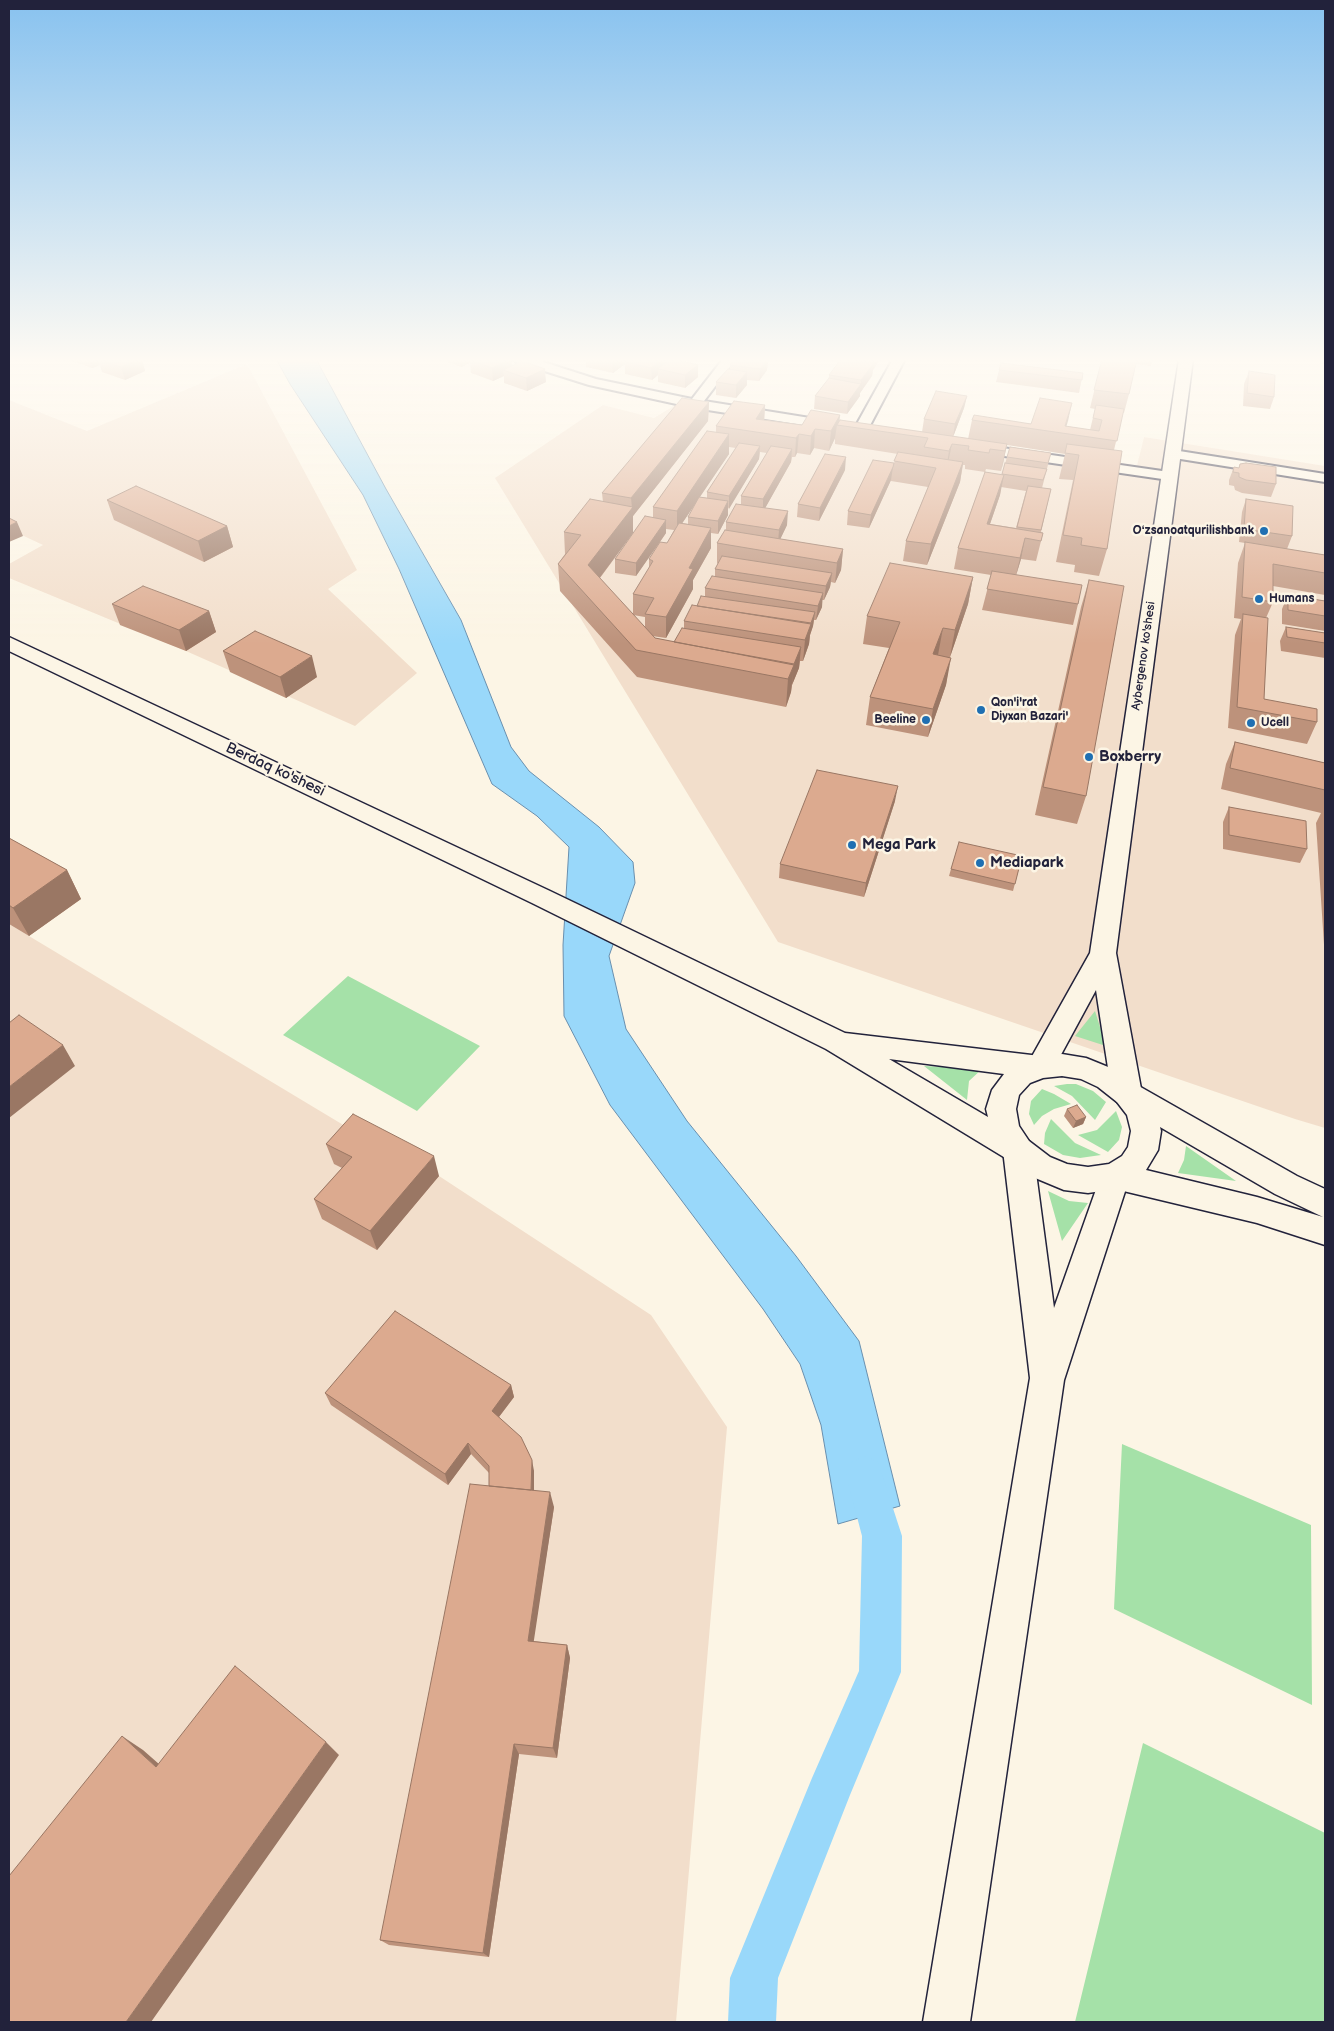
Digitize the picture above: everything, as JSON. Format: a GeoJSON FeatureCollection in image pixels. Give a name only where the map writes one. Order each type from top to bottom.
{"type":"FeatureCollection","features":[{"type":"Feature","properties":{"kind":"street"},"geometry":{"type":"LineString","coordinates":[[1019,454],[1170,476]]}},
{"type":"Feature","properties":{"kind":"street","name":"Aybergenov ko'shesi"},"geometry":{"type":"LineString","coordinates":[[1127,1094],[1103,953],[1173,454]]}},
{"type":"Feature","properties":{"kind":"street"},"geometry":{"type":"LineString","coordinates":[[1173,454],[1325,478]]}},
{"type":"Feature","properties":{"kind":"street","name":"Berdaq ko'shesi"},"geometry":{"type":"LineString","coordinates":[[9,643],[541,896],[836,1041]]}},
{"type":"Feature","properties":{"kind":"street","name":"Aybergenov ko'shesi"},"geometry":{"type":"LineString","coordinates":[[1040,1067],[1103,953]]}},
{"type":"Feature","properties":{"kind":"street"},"geometry":{"type":"LineString","coordinates":[[836,1041],[1040,1067],[1062,1065],[1086,1069],[1108,1079],[1127,1094],[1286,1185],[1325,1204]]}},
{"type":"Feature","properties":{"kind":"street"},"geometry":{"type":"LineString","coordinates":[[836,1041],[1018,1150],[1039,1166],[1064,1177],[1088,1180],[1115,1176],[1257,1210],[1325,1232]]}},
{"type":"Feature","properties":{"kind":"street"},"geometry":{"type":"LineString","coordinates":[[1040,1067],[1020,1075],[1006,1090],[1001,1109],[1005,1129],[1018,1150],[1047,1380]]}},
{"type":"Feature","properties":{"kind":"street"},"geometry":{"type":"LineString","coordinates":[[946,2022],[1047,1380],[1115,1176],[1133,1165],[1143,1150],[1146,1131],[1140,1111],[1127,1094]]}},
{"type":"Feature","properties":{"kind":"shaded area"},"geometry":{"type":"Polygon","coordinates":[[[9,454],[295,454],[357,570],[328,589],[417,673],[355,726],[186,651],[9,578],[9,564],[43,545],[9,529],[9,454]]]}},
{"type":"Feature","properties":{"kind":"shaded area","name":"Qon'i'rat Diyxan Bazari'"},"geometry":{"type":"Polygon","coordinates":[[[531,454],[1033,454],[1136,470],[1140,454],[1249,454],[1325,466],[1325,1128],[778,942],[495,478],[531,454]]]}},
{"type":"Feature","properties":{"kind":"shaded area"},"geometry":{"type":"Polygon","coordinates":[[[9,924],[360,1135],[439,1176],[651,1315],[727,1427],[676,2022],[9,2022],[9,924]]]}},
{"type":"Feature","properties":{"kind":"green space"},"geometry":{"type":"Polygon","coordinates":[[[348,976],[480,1046],[417,1111],[283,1035],[348,976]]]}},
{"type":"Feature","properties":{"kind":"green space"},"geometry":{"type":"Polygon","coordinates":[[[1095,1011],[1106,1046],[1075,1036],[1095,1011]]]}},
{"type":"Feature","properties":{"kind":"green space"},"geometry":{"type":"Polygon","coordinates":[[[924,1066],[982,1069],[969,1081],[967,1100],[924,1066]]]}},
{"type":"Feature","properties":{"kind":"green space"},"geometry":{"type":"Polygon","coordinates":[[[1076,1084],[1093,1091],[1106,1102],[1095,1120],[1072,1096],[1054,1086],[1076,1084]]]}},
{"type":"Feature","properties":{"kind":"green space"},"geometry":{"type":"Polygon","coordinates":[[[1042,1089],[1071,1104],[1054,1109],[1042,1116],[1034,1125],[1029,1114],[1031,1101],[1042,1089]]]}},
{"type":"Feature","properties":{"kind":"green space"},"geometry":{"type":"Polygon","coordinates":[[[1116,1111],[1122,1127],[1119,1140],[1108,1152],[1078,1135],[1097,1130],[1116,1111]]]}},
{"type":"Feature","properties":{"kind":"green space"},"geometry":{"type":"Polygon","coordinates":[[[1051,1119],[1075,1143],[1101,1155],[1080,1158],[1063,1155],[1044,1144],[1045,1133],[1051,1119]]]}},
{"type":"Feature","properties":{"kind":"green space"},"geometry":{"type":"Polygon","coordinates":[[[1186,1146],[1236,1181],[1178,1173],[1184,1160],[1186,1146]]]}},
{"type":"Feature","properties":{"kind":"green space"},"geometry":{"type":"Polygon","coordinates":[[[1048,1191],[1069,1201],[1088,1203],[1062,1241],[1048,1191]]]}},
{"type":"Feature","properties":{"kind":"green space"},"geometry":{"type":"Polygon","coordinates":[[[1122,1444],[1311,1525],[1312,1705],[1114,1609],[1122,1444]]]}},
{"type":"Feature","properties":{"kind":"green space"},"geometry":{"type":"Polygon","coordinates":[[[1143,1743],[1325,1833],[1325,2022],[1075,2022],[1143,1743]]]}},
{"type":"Feature","properties":{"kind":"water"},"geometry":{"type":"Polygon","coordinates":[[[336,454],[367,454],[461,620],[511,747],[529,771],[599,827],[633,862],[635,883],[609,956],[626,1029],[687,1121],[796,1256],[859,1341],[900,1506],[838,1524],[821,1425],[800,1364],[763,1309],[610,1105],[564,1016],[563,945],[569,847],[537,816],[492,784],[399,569],[363,495],[336,454]]]}},
{"type":"Feature","properties":{"kind":"building"},"geometry":{"type":"Polygon","coordinates":[[[635,454],[667,454],[631,498],[602,493],[635,454]]]}},
{"type":"Feature","properties":{"kind":"building"},"geometry":{"type":"Polygon","coordinates":[[[691,454],[716,454],[677,511],[653,507],[691,454]]]}},
{"type":"Feature","properties":{"kind":"building"},"geometry":{"type":"Polygon","coordinates":[[[732,454],[755,454],[729,496],[707,492],[732,454]]]}},
{"type":"Feature","properties":{"kind":"building"},"geometry":{"type":"Polygon","coordinates":[[[766,454],[789,454],[763,499],[741,496],[766,454]]]}},
{"type":"Feature","properties":{"kind":"building"},"geometry":{"type":"Polygon","coordinates":[[[825,454],[846,457],[820,508],[798,504],[825,454]]]}},
{"type":"Feature","properties":{"kind":"building"},"geometry":{"type":"Polygon","coordinates":[[[897,454],[910,454],[963,462],[931,544],[906,541],[936,468],[894,461],[897,454]]]}},
{"type":"Feature","properties":{"kind":"building"},"geometry":{"type":"Polygon","coordinates":[[[1008,454],[1051,454],[1048,463],[1007,457],[1008,454]]]}},
{"type":"Feature","properties":{"kind":"building"},"geometry":{"type":"Polygon","coordinates":[[[1070,454],[1122,454],[1107,549],[1081,545],[1082,538],[1063,535],[1079,455],[1070,454]]]}},
{"type":"Feature","properties":{"kind":"building"},"geometry":{"type":"Polygon","coordinates":[[[873,460],[894,463],[871,515],[848,511],[873,460]]]}},
{"type":"Feature","properties":{"kind":"building"},"geometry":{"type":"Polygon","coordinates":[[[1005,463],[1047,469],[1043,480],[1002,474],[1005,463]]]}},
{"type":"Feature","properties":{"kind":"building"},"geometry":{"type":"Polygon","coordinates":[[[1240,464],[1276,467],[1276,484],[1246,480],[1239,477],[1239,473],[1233,472],[1234,467],[1239,468],[1240,464]]]}},
{"type":"Feature","properties":{"kind":"building"},"geometry":{"type":"Polygon","coordinates":[[[985,472],[1004,475],[987,524],[1043,533],[1041,541],[1025,538],[1020,558],[958,548],[985,472]]]}},
{"type":"Feature","properties":{"kind":"building"},"geometry":{"type":"Polygon","coordinates":[[[136,486],[227,526],[198,541],[107,500],[136,486]]]}},
{"type":"Feature","properties":{"kind":"building"},"geometry":{"type":"Polygon","coordinates":[[[1028,486],[1051,489],[1041,530],[1017,527],[1028,486]]]}},
{"type":"Feature","properties":{"kind":"building"},"geometry":{"type":"Polygon","coordinates":[[[699,497],[728,501],[718,521],[688,517],[699,497]]]}},
{"type":"Feature","properties":{"kind":"building"},"geometry":{"type":"Polygon","coordinates":[[[590,499],[633,507],[588,565],[655,638],[794,665],[788,679],[636,650],[558,564],[581,535],[564,532],[590,499]]]}},
{"type":"Feature","properties":{"kind":"building"},"geometry":{"type":"Polygon","coordinates":[[[1246,499],[1293,506],[1292,536],[1244,529],[1246,499]]]}},
{"type":"Feature","properties":{"kind":"building"},"geometry":{"type":"Polygon","coordinates":[[[736,504],[788,511],[779,530],[726,522],[736,504]]]}},
{"type":"Feature","properties":{"kind":"building"},"geometry":{"type":"Polygon","coordinates":[[[645,516],[666,520],[636,563],[615,559],[645,516]]]}},
{"type":"Feature","properties":{"kind":"building"},"geometry":{"type":"Polygon","coordinates":[[[9,518],[17,522],[9,526],[9,518]]]}},
{"type":"Feature","properties":{"kind":"building"},"geometry":{"type":"Polygon","coordinates":[[[679,523],[711,528],[689,568],[693,569],[666,617],[645,614],[654,598],[633,594],[653,561],[649,559],[660,542],[667,543],[679,523]]]}},
{"type":"Feature","properties":{"kind":"building"},"geometry":{"type":"Polygon","coordinates":[[[725,530],[843,549],[837,563],[717,543],[725,530]]]}},
{"type":"Feature","properties":{"kind":"building"},"geometry":{"type":"Polygon","coordinates":[[[1245,542],[1325,555],[1325,573],[1273,564],[1273,602],[1242,597],[1245,542]]]}},
{"type":"Feature","properties":{"kind":"building"},"geometry":{"type":"Polygon","coordinates":[[[722,556],[832,573],[826,586],[715,569],[722,556]]]}},
{"type":"Feature","properties":{"kind":"building"},"geometry":{"type":"Polygon","coordinates":[[[890,563],[973,577],[955,630],[943,628],[933,654],[951,658],[933,709],[870,697],[900,622],[867,616],[890,563]]]}},
{"type":"Feature","properties":{"kind":"building"},"geometry":{"type":"Polygon","coordinates":[[[992,571],[1082,585],[1078,604],[987,589],[992,571]]]}},
{"type":"Feature","properties":{"kind":"building"},"geometry":{"type":"Polygon","coordinates":[[[712,576],[823,593],[818,606],[705,588],[712,576]]]}},
{"type":"Feature","properties":{"kind":"building"},"geometry":{"type":"Polygon","coordinates":[[[1089,580],[1124,586],[1086,796],[1043,787],[1089,580]]]}},
{"type":"Feature","properties":{"kind":"building"},"geometry":{"type":"Polygon","coordinates":[[[143,586],[209,611],[179,630],[112,604],[143,586]]]}},
{"type":"Feature","properties":{"kind":"building"},"geometry":{"type":"Polygon","coordinates":[[[1288,595],[1325,601],[1325,616],[1288,610],[1288,595]]]}},
{"type":"Feature","properties":{"kind":"building"},"geometry":{"type":"Polygon","coordinates":[[[701,596],[815,612],[811,623],[697,606],[701,596]]]}},
{"type":"Feature","properties":{"kind":"building"},"geometry":{"type":"Polygon","coordinates":[[[692,605],[811,624],[805,640],[684,621],[692,605]]]}},
{"type":"Feature","properties":{"kind":"building"},"geometry":{"type":"Polygon","coordinates":[[[1243,614],[1268,618],[1264,699],[1317,709],[1317,722],[1237,707],[1243,614]]]}},
{"type":"Feature","properties":{"kind":"building"},"geometry":{"type":"Polygon","coordinates":[[[1286,627],[1325,633],[1325,643],[1287,637],[1286,627]]]}},
{"type":"Feature","properties":{"kind":"building"},"geometry":{"type":"Polygon","coordinates":[[[682,628],[801,647],[794,664],[674,642],[682,628]]]}},
{"type":"Feature","properties":{"kind":"building"},"geometry":{"type":"Polygon","coordinates":[[[255,631],[312,656],[280,677],[223,651],[255,631]]]}},
{"type":"Feature","properties":{"kind":"building"},"geometry":{"type":"Polygon","coordinates":[[[1235,742],[1325,763],[1325,790],[1230,768],[1235,742]]]}},
{"type":"Feature","properties":{"kind":"building"},"geometry":{"type":"Polygon","coordinates":[[[817,770],[898,786],[866,883],[780,864],[817,770]]]}},
{"type":"Feature","properties":{"kind":"building"},"geometry":{"type":"Polygon","coordinates":[[[1229,807],[1306,821],[1307,849],[1229,835],[1229,807]]]}},
{"type":"Feature","properties":{"kind":"building"},"geometry":{"type":"Polygon","coordinates":[[[9,838],[67,870],[13,908],[9,905],[9,838]]]}},
{"type":"Feature","properties":{"kind":"building"},"geometry":{"type":"Polygon","coordinates":[[[959,842],[1022,856],[1015,884],[951,869],[959,842]]]}},
{"type":"Feature","properties":{"kind":"building"},"geometry":{"type":"Polygon","coordinates":[[[19,1015],[63,1045],[9,1087],[9,1023],[19,1015]]]}},
{"type":"Feature","properties":{"kind":"building"},"geometry":{"type":"Polygon","coordinates":[[[1077,1105],[1086,1117],[1076,1121],[1067,1109],[1077,1105]]]}},
{"type":"Feature","properties":{"kind":"building"},"geometry":{"type":"Polygon","coordinates":[[[353,1114],[434,1156],[370,1231],[314,1199],[352,1157],[326,1144],[353,1114]]]}},
{"type":"Feature","properties":{"kind":"building"},"geometry":{"type":"Polygon","coordinates":[[[395,1311],[511,1385],[492,1411],[521,1437],[532,1460],[531,1490],[489,1486],[489,1466],[468,1443],[445,1474],[325,1393],[395,1311]]]}},
{"type":"Feature","properties":{"kind":"building"},"geometry":{"type":"Polygon","coordinates":[[[470,1484],[550,1492],[528,1641],[567,1645],[553,1748],[514,1744],[483,1953],[380,1940],[470,1484]]]}},
{"type":"Feature","properties":{"kind":"building"},"geometry":{"type":"Polygon","coordinates":[[[235,1666],[326,1742],[126,2022],[9,2022],[9,1876],[122,1736],[156,1767],[235,1666]]]}},
{"type":"Feature","properties":{"kind":"waterway"},"geometry":{"type":"LineString","coordinates":[[752,2022],[754,1978],[828,1794],[880,1672],[882,1536],[865,1475]]}},
{"type":"Feature","properties":{"kind":"place","name":"Oʻzsanoatqurilishbank"},"geometry":{"type":"Point","coordinates":[1264,531]}},
{"type":"Feature","properties":{"kind":"place","name":"Humans"},"geometry":{"type":"Point","coordinates":[1259,599]}},
{"type":"Feature","properties":{"kind":"place","name":"Qon'i'rat Diyxan Bazari'"},"geometry":{"type":"Point","coordinates":[981,710]}},
{"type":"Feature","properties":{"kind":"place","name":"Beeline"},"geometry":{"type":"Point","coordinates":[926,720]}},
{"type":"Feature","properties":{"kind":"place","name":"Ucell"},"geometry":{"type":"Point","coordinates":[1251,723]}},
{"type":"Feature","properties":{"kind":"place","name":"Boxberry"},"geometry":{"type":"Point","coordinates":[1089,757]}},
{"type":"Feature","properties":{"kind":"place","name":"Mega Park"},"geometry":{"type":"Point","coordinates":[852,845]}},
{"type":"Feature","properties":{"kind":"place","name":"Mediapark"},"geometry":{"type":"Point","coordinates":[980,863]}}]}
